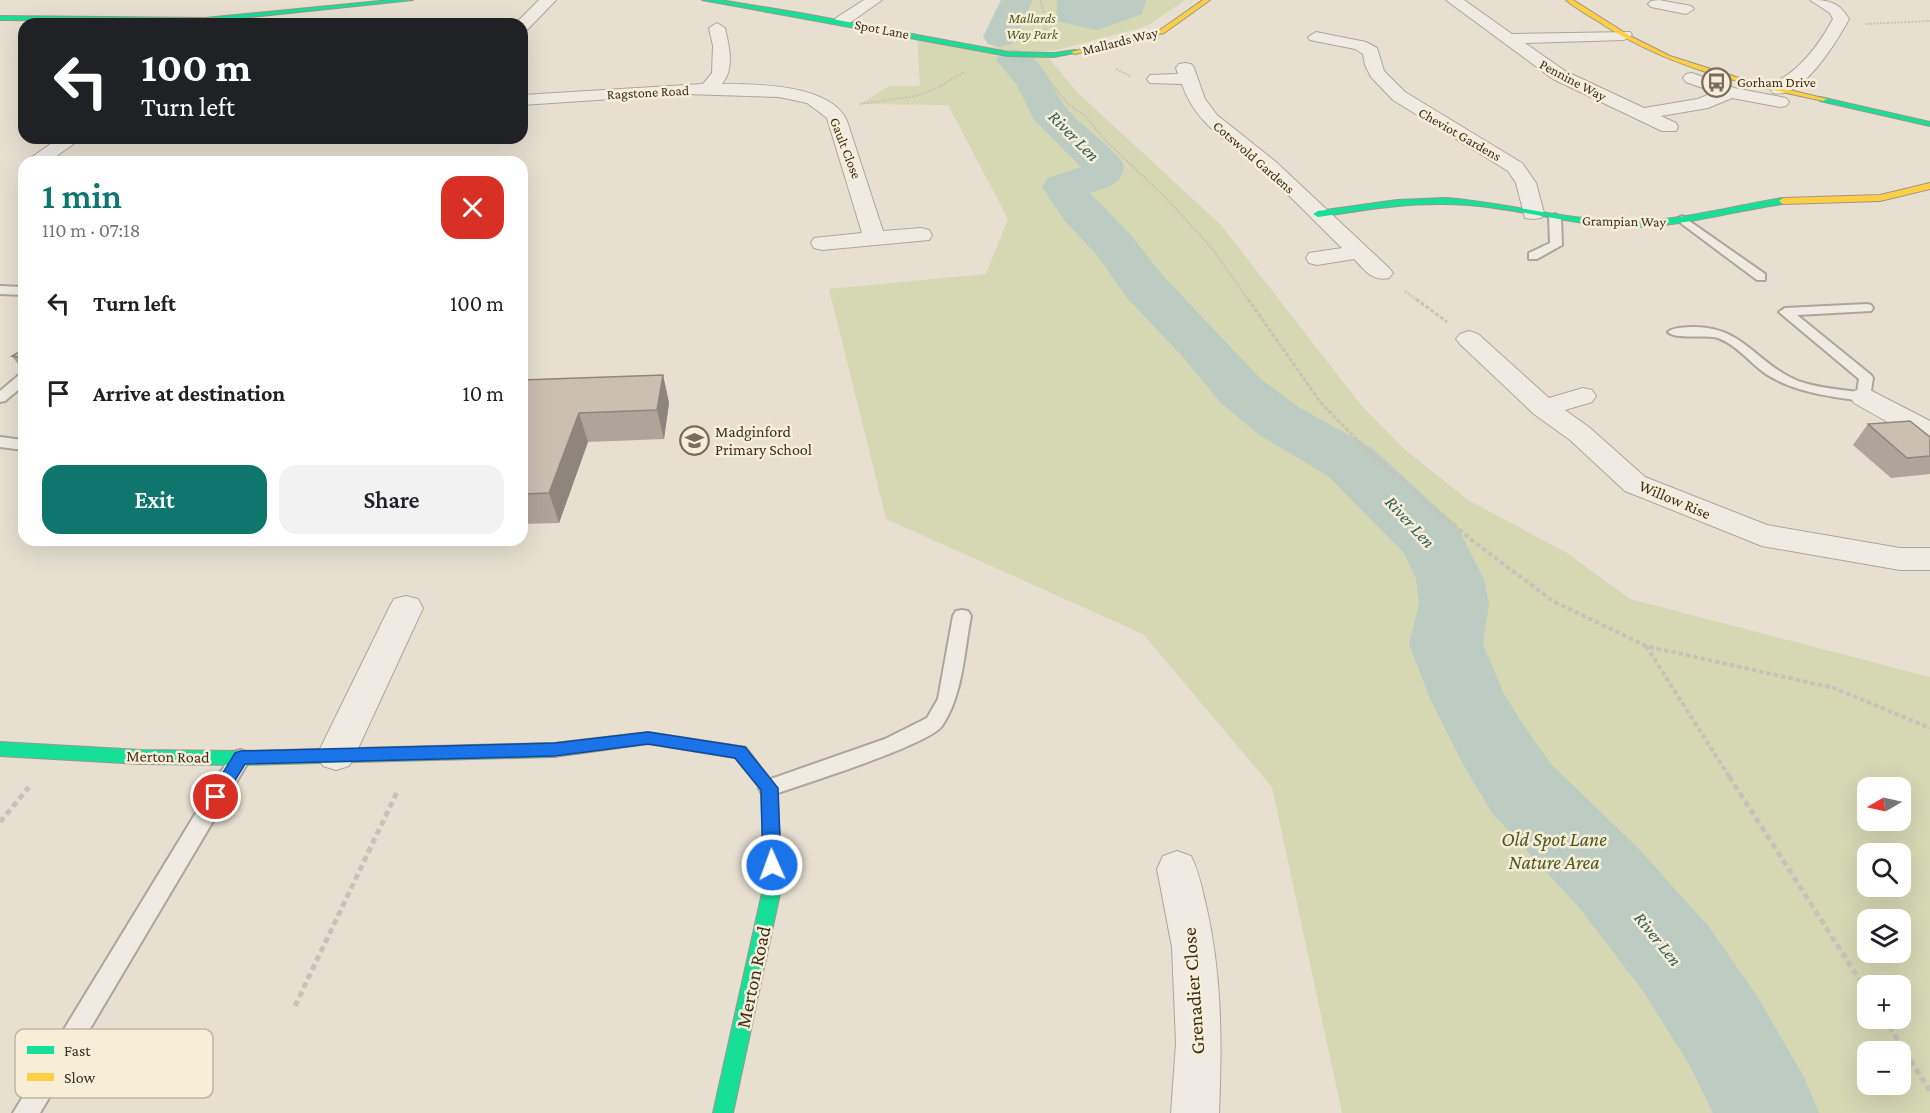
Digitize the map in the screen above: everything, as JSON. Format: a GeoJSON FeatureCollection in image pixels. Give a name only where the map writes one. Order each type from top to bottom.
{"type":"FeatureCollection","features":[{"type":"Feature","properties":{"kind":"street"},"geometry":{"type":"LineString","coordinates":[[226,18],[410,0]]}},
{"type":"Feature","properties":{"kind":"street"},"geometry":{"type":"LineString","coordinates":[[528,20],[548,0]]}},
{"type":"Feature","properties":{"kind":"street","name":"Spot Lane"},"geometry":{"type":"LineString","coordinates":[[705,0],[788,11],[997,52],[1059,56]]}},
{"type":"Feature","properties":{"kind":"street"},"geometry":{"type":"LineString","coordinates":[[842,21],[874,0]]}},
{"type":"Feature","properties":{"kind":"street","name":"Mallards Way"},"geometry":{"type":"LineString","coordinates":[[1059,56],[1162,32],[1207,0]]}},
{"type":"Feature","properties":{"kind":"street","name":"Pennine Way"},"geometry":{"type":"LineString","coordinates":[[1454,0],[1559,75],[1669,127]]}},
{"type":"Feature","properties":{"kind":"street"},"geometry":{"type":"LineString","coordinates":[[1569,0],[1646,48],[1779,96]]}},
{"type":"Feature","properties":{"kind":"street"},"geometry":{"type":"LineString","coordinates":[[1779,96],[1820,55],[1841,19],[1836,10],[1818,0]]}},
{"type":"Feature","properties":{"kind":"street"},"geometry":{"type":"LineString","coordinates":[[1640,10],[1656,2],[1686,9]]}},
{"type":"Feature","properties":{"kind":"street"},"geometry":{"type":"LineString","coordinates":[[0,18],[18,18]]}},
{"type":"Feature","properties":{"kind":"street","name":"Ragstone Road"},"geometry":{"type":"LineString","coordinates":[[528,100],[681,88],[708,89],[722,74],[721,46],[717,28]]}},
{"type":"Feature","properties":{"kind":"street","name":"Pennine Way"},"geometry":{"type":"LineString","coordinates":[[1508,39],[1624,34]]}},
{"type":"Feature","properties":{"kind":"street","name":"Cheviot Gardens"},"geometry":{"type":"LineString","coordinates":[[1316,37],[1360,45],[1371,52],[1371,64],[1383,82],[1412,106],[1496,153],[1515,167],[1526,183],[1533,213]]}},
{"type":"Feature","properties":{"kind":"street"},"geometry":{"type":"LineString","coordinates":[[1352,63],[1371,64]]}},
{"type":"Feature","properties":{"kind":"street","name":"Cotswold Gardens"},"geometry":{"type":"LineString","coordinates":[[1156,79],[1187,74],[1196,100],[1210,119],[1269,166],[1381,273]]}},
{"type":"Feature","properties":{"kind":"street"},"geometry":{"type":"LineString","coordinates":[[1692,78],[1730,92],[1779,96],[1930,124]]}},
{"type":"Feature","properties":{"kind":"street","name":"Gault Close"},"geometry":{"type":"LineString","coordinates":[[708,89],[763,91],[814,99],[833,112],[864,197],[874,239]]}},
{"type":"Feature","properties":{"kind":"street"},"geometry":{"type":"LineString","coordinates":[[1642,114],[1702,104],[1730,92]]}},
{"type":"Feature","properties":{"kind":"street"},"geometry":{"type":"LineString","coordinates":[[44,156],[63,144]]}},
{"type":"Feature","properties":{"kind":"street","name":"Grampian Way"},"geometry":{"type":"LineString","coordinates":[[1318,214],[1422,201],[1470,203],[1555,217],[1626,224],[1668,223],[1750,205],[1803,199],[1880,198],[1930,186]]}},
{"type":"Feature","properties":{"kind":"street"},"geometry":{"type":"LineString","coordinates":[[822,243],[921,235]]}},
{"type":"Feature","properties":{"kind":"street"},"geometry":{"type":"LineString","coordinates":[[1317,258],[1357,252]]}},
{"type":"Feature","properties":{"kind":"street","name":"Willow Rise"},"geometry":{"type":"LineString","coordinates":[[1469,339],[1544,408],[1580,434],[1635,484],[1762,535],[1900,559],[1930,559]]}},
{"type":"Feature","properties":{"kind":"street"},"geometry":{"type":"LineString","coordinates":[[1544,408],[1583,396]]}},
{"type":"Feature","properties":{"kind":"street"},"geometry":{"type":"LineString","coordinates":[[1863,397],[1910,423],[1930,430]]}},
{"type":"Feature","properties":{"kind":"street"},"geometry":{"type":"LineString","coordinates":[[336,755],[406,608]]}},
{"type":"Feature","properties":{"kind":"street","name":"Merton Road"},"geometry":{"type":"LineString","coordinates":[[0,749],[141,757],[240,758],[555,750],[648,738],[740,752],[769,788],[773,884],[723,1113]]}},
{"type":"Feature","properties":{"kind":"street","name":"Grenadier Close"},"geometry":{"type":"LineString","coordinates":[[1177,869],[1194,947],[1199,1043],[1196,1113]]}},
{"type":"Feature","properties":{"kind":"lane"},"geometry":{"type":"LineString","coordinates":[[1533,256],[1556,245],[1555,217]]}},
{"type":"Feature","properties":{"kind":"lane"},"geometry":{"type":"LineString","coordinates":[[1682,219],[1761,277]]}},
{"type":"Feature","properties":{"kind":"lane"},"geometry":{"type":"LineString","coordinates":[[0,290],[18,291]]}},
{"type":"Feature","properties":{"kind":"lane"},"geometry":{"type":"LineString","coordinates":[[1675,332],[1710,330],[1724,334],[1786,380],[1802,386],[1863,397],[1866,378],[1785,312],[1867,308]]}},
{"type":"Feature","properties":{"kind":"lane"},"geometry":{"type":"LineString","coordinates":[[0,398],[18,383]]}},
{"type":"Feature","properties":{"kind":"lane"},"geometry":{"type":"LineString","coordinates":[[0,442],[18,444]]}},
{"type":"Feature","properties":{"kind":"lane"},"geometry":{"type":"LineString","coordinates":[[769,788],[892,745],[934,723],[947,699],[962,616]]}},
{"type":"Feature","properties":{"kind":"lane"},"geometry":{"type":"LineString","coordinates":[[77,1029],[240,758]]}},
{"type":"Feature","properties":{"kind":"lane"},"geometry":{"type":"LineString","coordinates":[[26,1113],[35,1098]]}},
{"type":"Feature","properties":{"kind":"path"},"geometry":{"type":"LineString","coordinates":[[1838,24],[1925,23],[1930,21]]}},
{"type":"Feature","properties":{"kind":"path"},"geometry":{"type":"LineString","coordinates":[[1080,51],[1144,82],[1157,84],[1156,79]]}},
{"type":"Feature","properties":{"kind":"path"},"geometry":{"type":"LineString","coordinates":[[828,108],[916,96],[933,90],[997,52]]}},
{"type":"Feature","properties":{"kind":"path"},"geometry":{"type":"LineString","coordinates":[[1040,56],[1045,75],[1068,104],[1084,115],[1105,140],[1166,198],[1211,247],[1321,403],[1376,459],[1473,541],[1553,601],[1646,646],[1834,688],[1930,728]]}},
{"type":"Feature","properties":{"kind":"path"},"geometry":{"type":"LineString","coordinates":[[1381,273],[1469,339]]}},
{"type":"Feature","properties":{"kind":"path"},"geometry":{"type":"LineString","coordinates":[[1646,646],[1857,976]]}},
{"type":"Feature","properties":{"kind":"path"},"geometry":{"type":"LineString","coordinates":[[295,1006],[399,793],[395,753]]}},
{"type":"Feature","properties":{"kind":"path"},"geometry":{"type":"LineString","coordinates":[[1891,1029],[1930,1090]]}},
{"type":"Feature","properties":{"kind":"green space","name":"Old Spot Lane Nature Area"},"geometry":{"type":"Polygon","coordinates":[[[1010,0],[1185,0],[1147,26],[1057,50],[1027,52],[1047,56],[1078,93],[1221,225],[1361,405],[1403,448],[1468,500],[1567,553],[1630,599],[1930,677],[1930,1113],[1342,1113],[1272,787],[1143,634],[886,519],[829,289],[986,274],[1008,219],[948,105],[860,104],[889,86],[920,86],[917,36],[993,47],[992,36],[1010,0]]]}},
{"type":"Feature","properties":{"kind":"shaded area"},"geometry":{"type":"Polygon","coordinates":[[[1057,0],[1146,0],[1142,14],[1097,30],[1056,21],[1057,0]]]}},
{"type":"Feature","properties":{"kind":"building"},"geometry":{"type":"Polygon","coordinates":[[[663,375],[657,410],[579,413],[549,493],[528,494],[528,380],[663,375]]]}},
{"type":"Feature","properties":{"kind":"building"},"geometry":{"type":"Polygon","coordinates":[[[1910,421],[1930,437],[1930,456],[1907,458],[1868,424],[1910,421]]]}},
{"type":"Feature","properties":{"kind":"waterway","name":"River Len"},"geometry":{"type":"LineString","coordinates":[[1000,37],[1017,0]]}},
{"type":"Feature","properties":{"kind":"waterway","name":"River Len"},"geometry":{"type":"LineString","coordinates":[[1014,60],[1034,82],[1048,112],[1103,165],[1102,174],[1064,187],[1080,210],[1113,244],[1146,288],[1241,391],[1279,421],[1350,462],[1433,542],[1450,579],[1454,604],[1446,644],[1469,701],[1492,743],[1521,788],[1608,877],[1676,959],[1723,1030],[1768,1113]]}},
{"type":"Feature","properties":{"kind":"traffic: fast"},"geometry":{"type":"LineString","coordinates":[[226,18],[410,0]]}},
{"type":"Feature","properties":{"kind":"traffic: fast"},"geometry":{"type":"LineString","coordinates":[[705,0],[824,19],[985,51],[1031,56],[1075,52]]}},
{"type":"Feature","properties":{"kind":"traffic: fast"},"geometry":{"type":"LineString","coordinates":[[0,18],[18,18]]}},
{"type":"Feature","properties":{"kind":"traffic: fast"},"geometry":{"type":"LineString","coordinates":[[1823,99],[1930,124]]}},
{"type":"Feature","properties":{"kind":"traffic: fast"},"geometry":{"type":"LineString","coordinates":[[1318,214],[1397,203],[1445,201],[1490,205],[1580,220],[1645,224],[1783,201]]}},
{"type":"Feature","properties":{"kind":"traffic: fast"},"geometry":{"type":"LineString","coordinates":[[0,749],[141,757],[240,758],[554,750]]}},
{"type":"Feature","properties":{"kind":"traffic: fast"},"geometry":{"type":"LineString","coordinates":[[723,1113],[773,884],[772,856]]}},
{"type":"Feature","properties":{"kind":"traffic: slow"},"geometry":{"type":"LineString","coordinates":[[1075,52],[1162,32],[1207,0]]}},
{"type":"Feature","properties":{"kind":"traffic: slow"},"geometry":{"type":"LineString","coordinates":[[1569,0],[1627,37],[1689,66],[1734,79],[1823,99]]}},
{"type":"Feature","properties":{"kind":"traffic: slow"},"geometry":{"type":"LineString","coordinates":[[1783,201],[1880,198],[1930,186]]}},
{"type":"Feature","properties":{"kind":"traffic: slow"},"geometry":{"type":"LineString","coordinates":[[554,750],[648,738],[740,752],[769,788],[772,856]]}},
{"type":"Feature","properties":{"kind":"place","name":"Gorham Drive"},"geometry":{"type":"Point","coordinates":[1716,82]}},
{"type":"Feature","properties":{"kind":"place","name":"Madginford Primary School"},"geometry":{"type":"Point","coordinates":[694,440]}},
{"type":"Feature","properties":{"kind":"route"},"geometry":{"type":"LineString","coordinates":[[216,797],[240,758],[555,750],[648,738],[740,752],[769,788],[772,865]]}},
{"type":"Feature","properties":{"kind":"park label","name":"Mallards Way Park"},"geometry":{"type":"Point","coordinates":[1032,26]}}]}
